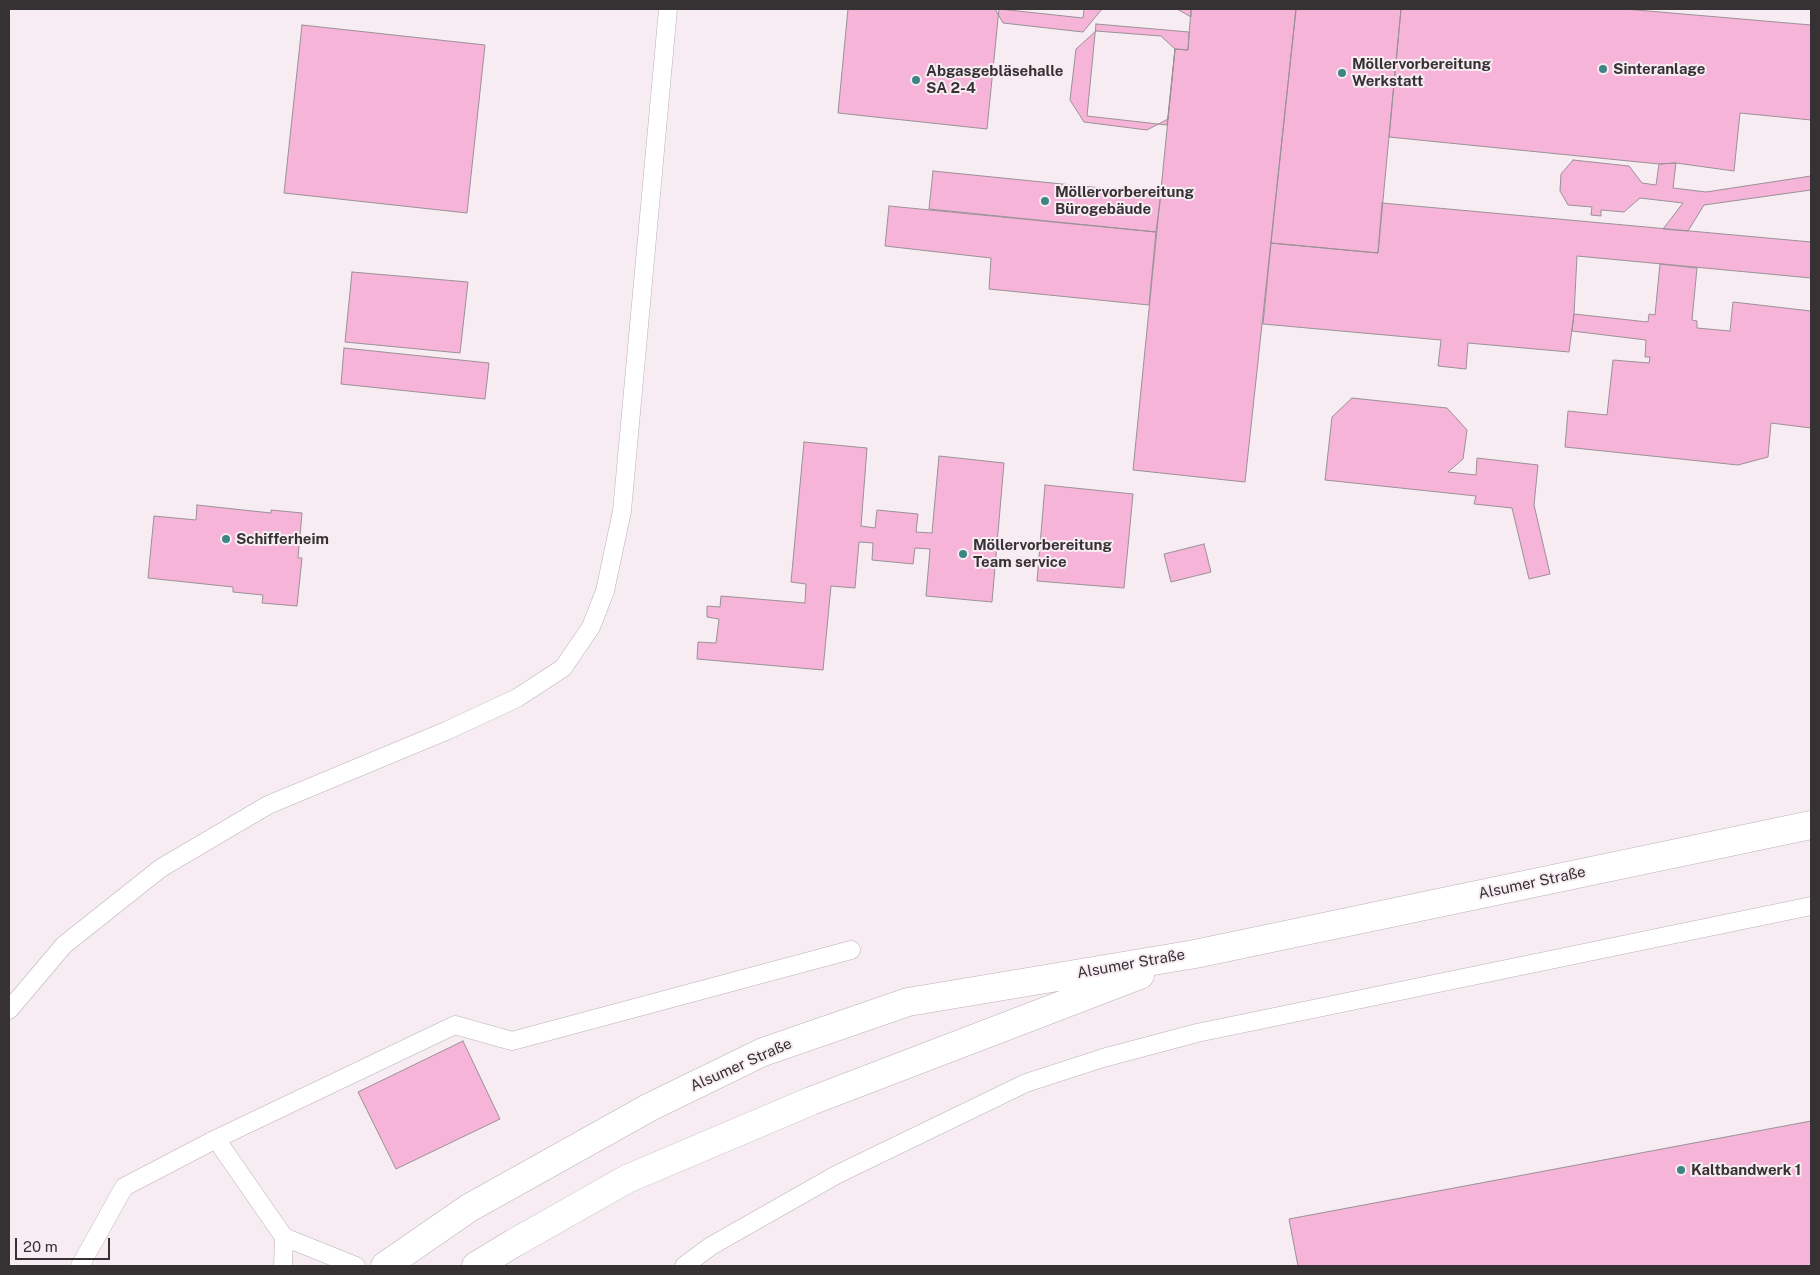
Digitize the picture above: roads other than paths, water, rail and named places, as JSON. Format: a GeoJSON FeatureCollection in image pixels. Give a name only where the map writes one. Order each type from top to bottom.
{"type":"FeatureCollection","features":[{"type":"Feature","properties":{"kind":"street","name":"Alsumer Straße"},"geometry":{"type":"LineString","coordinates":[[385,1266],[469,1208],[650,1107],[762,1052],[908,1002],[1195,954],[1811,824]]}},
{"type":"Feature","properties":{"kind":"street","name":"Alsumer Straße"},"geometry":{"type":"LineString","coordinates":[[476,1266],[627,1179],[821,1098],[1195,954]]}},
{"type":"Feature","properties":{"kind":"lane"},"geometry":{"type":"LineString","coordinates":[[9,1010],[64,945],[161,868],[268,805],[517,698],[563,668],[591,626],[605,591],[622,511],[668,9]]}},
{"type":"Feature","properties":{"kind":"lane"},"geometry":{"type":"LineString","coordinates":[[684,1266],[711,1246],[836,1176],[1026,1083],[1103,1058],[1206,1031],[1811,906]]}},
{"type":"Feature","properties":{"kind":"lane"},"geometry":{"type":"LineString","coordinates":[[80,1266],[124,1188],[216,1139],[455,1025],[512,1041],[851,950]]}},
{"type":"Feature","properties":{"kind":"lane"},"geometry":{"type":"LineString","coordinates":[[216,1139],[284,1237],[356,1266]]}},
{"type":"Feature","properties":{"kind":"lane"},"geometry":{"type":"LineString","coordinates":[[284,1237],[284,1266]]}},
{"type":"Feature","properties":{"kind":"place","name":"Sinteranlage"},"geometry":{"type":"Point","coordinates":[1603,69]}},
{"type":"Feature","properties":{"kind":"place","name":"Möllervorbereitung Werkstatt"},"geometry":{"type":"Point","coordinates":[1342,73]}},
{"type":"Feature","properties":{"kind":"place","name":"Abgasgebläsehalle SA 2-4"},"geometry":{"type":"Point","coordinates":[916,80]}},
{"type":"Feature","properties":{"kind":"place","name":"Möllervorbereitung Bürogebäude"},"geometry":{"type":"Point","coordinates":[1045,201]}},
{"type":"Feature","properties":{"kind":"place","name":"Schifferheim"},"geometry":{"type":"Point","coordinates":[226,539]}},
{"type":"Feature","properties":{"kind":"place","name":"Möllervorbereitung Team service"},"geometry":{"type":"Point","coordinates":[963,554]}},
{"type":"Feature","properties":{"kind":"place","name":"Kaltbandwerk 1"},"geometry":{"type":"Point","coordinates":[1681,1170]}}]}
